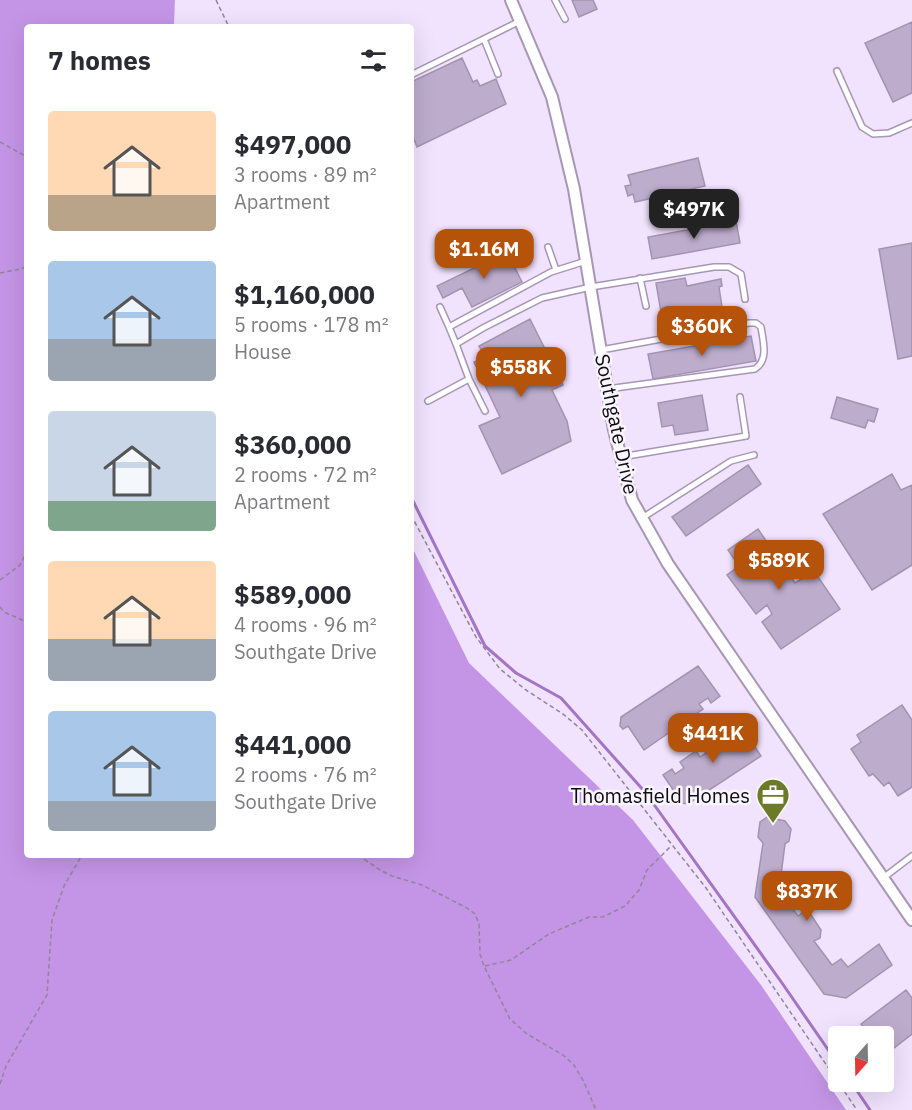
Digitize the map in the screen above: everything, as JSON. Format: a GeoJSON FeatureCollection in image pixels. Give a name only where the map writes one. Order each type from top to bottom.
{"type":"FeatureCollection","features":[{"type":"Feature","properties":{"kind":"street","name":"Southgate Drive"},"geometry":{"type":"LineString","coordinates":[[510,0],[552,97],[574,189],[614,430],[632,500],[668,564],[912,920]]}},
{"type":"Feature","properties":{"kind":"lane"},"geometry":{"type":"LineString","coordinates":[[555,0],[565,19]]}},
{"type":"Feature","properties":{"kind":"lane"},"geometry":{"type":"LineString","coordinates":[[414,74],[520,21]]}},
{"type":"Feature","properties":{"kind":"lane"},"geometry":{"type":"LineString","coordinates":[[484,39],[498,74]]}},
{"type":"Feature","properties":{"kind":"lane"},"geometry":{"type":"LineString","coordinates":[[837,70],[862,127],[873,134],[889,133],[912,123]]}},
{"type":"Feature","properties":{"kind":"lane"},"geometry":{"type":"LineString","coordinates":[[548,247],[556,270]]}},
{"type":"Feature","properties":{"kind":"lane"},"geometry":{"type":"LineString","coordinates":[[449,327],[551,272],[586,261]]}},
{"type":"Feature","properties":{"kind":"lane"},"geometry":{"type":"LineString","coordinates":[[456,344],[542,298],[640,278],[714,267],[729,267],[741,274],[745,299]]}},
{"type":"Feature","properties":{"kind":"lane"},"geometry":{"type":"LineString","coordinates":[[640,278],[646,306]]}},
{"type":"Feature","properties":{"kind":"lane"},"geometry":{"type":"LineString","coordinates":[[440,307],[484,411]]}},
{"type":"Feature","properties":{"kind":"lane"},"geometry":{"type":"LineString","coordinates":[[601,350],[749,323],[756,323],[761,327],[764,360],[755,369],[607,389]]}},
{"type":"Feature","properties":{"kind":"lane"},"geometry":{"type":"LineString","coordinates":[[428,401],[469,379]]}},
{"type":"Feature","properties":{"kind":"lane"},"geometry":{"type":"LineString","coordinates":[[621,457],[746,436],[740,397]]}},
{"type":"Feature","properties":{"kind":"lane"},"geometry":{"type":"LineString","coordinates":[[642,518],[730,460],[754,455]]}},
{"type":"Feature","properties":{"kind":"lane"},"geometry":{"type":"LineString","coordinates":[[883,878],[912,856]]}},
{"type":"Feature","properties":{"kind":"path"},"geometry":{"type":"LineString","coordinates":[[216,0],[228,24]]}},
{"type":"Feature","properties":{"kind":"path"},"geometry":{"type":"LineString","coordinates":[[0,142],[24,155]]}},
{"type":"Feature","properties":{"kind":"path"},"geometry":{"type":"LineString","coordinates":[[0,273],[24,268]]}},
{"type":"Feature","properties":{"kind":"path"},"geometry":{"type":"LineString","coordinates":[[414,521],[476,637],[500,669],[582,730],[706,888],[856,1110]]}},
{"type":"Feature","properties":{"kind":"path"},"geometry":{"type":"LineString","coordinates":[[0,580],[20,565],[24,557]]}},
{"type":"Feature","properties":{"kind":"path"},"geometry":{"type":"LineString","coordinates":[[0,608],[24,621]]}},
{"type":"Feature","properties":{"kind":"path"},"geometry":{"type":"LineString","coordinates":[[484,966],[511,960],[549,934],[590,917],[603,917],[625,906],[639,890],[646,870],[671,845]]}},
{"type":"Feature","properties":{"kind":"path"},"geometry":{"type":"LineString","coordinates":[[0,1084],[6,1066],[47,995],[52,920],[64,886],[80,858]]}},
{"type":"Feature","properties":{"kind":"path"},"geometry":{"type":"LineString","coordinates":[[362,858],[392,876],[422,885],[475,914],[479,924],[480,954],[510,1019],[527,1034],[563,1055],[574,1065],[596,1110]]}},
{"type":"Feature","properties":{"kind":"shaded area"},"geometry":{"type":"Polygon","coordinates":[[[0,0],[175,0],[174,24],[24,24],[24,858],[414,858],[414,551],[469,663],[633,820],[761,985],[828,1084],[828,1092],[834,1092],[846,1110],[0,1110],[0,0]]]}},
{"type":"Feature","properties":{"kind":"building"},"geometry":{"type":"Polygon","coordinates":[[[572,0],[593,0],[597,9],[579,17],[572,0]]]}},
{"type":"Feature","properties":{"kind":"building"},"geometry":{"type":"Polygon","coordinates":[[[912,22],[912,93],[893,102],[865,43],[912,22]]]}},
{"type":"Feature","properties":{"kind":"building"},"geometry":{"type":"Polygon","coordinates":[[[462,58],[473,82],[477,80],[480,86],[496,79],[506,104],[417,147],[414,140],[414,81],[462,58]]]}},
{"type":"Feature","properties":{"kind":"building"},"geometry":{"type":"Polygon","coordinates":[[[698,158],[705,186],[635,202],[633,194],[628,196],[625,186],[631,185],[628,175],[698,158]]]}},
{"type":"Feature","properties":{"kind":"building"},"geometry":{"type":"Polygon","coordinates":[[[736,221],[740,243],[652,259],[648,237],[736,221]]]}},
{"type":"Feature","properties":{"kind":"building"},"geometry":{"type":"Polygon","coordinates":[[[912,243],[912,356],[898,359],[879,249],[912,243]]]}},
{"type":"Feature","properties":{"kind":"building"},"geometry":{"type":"Polygon","coordinates":[[[507,252],[522,282],[472,307],[462,288],[443,298],[437,286],[507,252]]]}},
{"type":"Feature","properties":{"kind":"building"},"geometry":{"type":"Polygon","coordinates":[[[685,278],[687,286],[721,279],[722,286],[719,287],[722,307],[662,318],[656,283],[685,278]]]}},
{"type":"Feature","properties":{"kind":"building"},"geometry":{"type":"Polygon","coordinates":[[[530,319],[563,385],[552,390],[567,421],[571,441],[502,474],[479,426],[500,417],[474,362],[485,357],[479,346],[530,319]]]}},
{"type":"Feature","properties":{"kind":"building"},"geometry":{"type":"Polygon","coordinates":[[[751,336],[756,361],[653,379],[648,354],[751,336]]]}},
{"type":"Feature","properties":{"kind":"building"},"geometry":{"type":"Polygon","coordinates":[[[702,395],[708,430],[675,435],[673,425],[662,427],[658,403],[702,395]]]}},
{"type":"Feature","properties":{"kind":"building"},"geometry":{"type":"Polygon","coordinates":[[[837,397],[878,409],[874,422],[868,420],[865,428],[831,418],[837,397]]]}},
{"type":"Feature","properties":{"kind":"building"},"geometry":{"type":"Polygon","coordinates":[[[748,465],[761,484],[686,536],[672,517],[748,465]]]}},
{"type":"Feature","properties":{"kind":"building"},"geometry":{"type":"Polygon","coordinates":[[[892,474],[901,490],[912,485],[912,565],[872,590],[823,514],[892,474]]]}},
{"type":"Feature","properties":{"kind":"building"},"geometry":{"type":"Polygon","coordinates":[[[758,529],[795,583],[814,571],[840,609],[781,649],[762,622],[772,614],[767,605],[756,614],[727,575],[739,566],[728,550],[758,529]]]}},
{"type":"Feature","properties":{"kind":"building"},"geometry":{"type":"Polygon","coordinates":[[[698,666],[720,696],[711,703],[708,698],[699,704],[703,709],[644,750],[628,726],[623,729],[620,726],[621,717],[698,666]]]}},
{"type":"Feature","properties":{"kind":"building"},"geometry":{"type":"Polygon","coordinates":[[[902,705],[912,720],[912,787],[898,796],[889,782],[884,786],[873,774],[869,776],[851,749],[861,742],[857,735],[902,705]]]}},
{"type":"Feature","properties":{"kind":"building"},"geometry":{"type":"Polygon","coordinates":[[[738,721],[761,756],[688,804],[682,803],[663,775],[672,769],[675,774],[684,768],[680,762],[696,751],[700,757],[706,753],[701,745],[722,731],[725,737],[731,734],[727,728],[738,721]]]}},
{"type":"Feature","properties":{"kind":"building"},"geometry":{"type":"Polygon","coordinates":[[[767,817],[785,821],[791,829],[789,841],[785,844],[781,875],[788,886],[780,891],[798,916],[802,913],[811,915],[821,930],[820,938],[814,941],[832,965],[841,959],[848,967],[879,944],[892,965],[846,998],[824,994],[755,897],[763,843],[758,837],[760,822],[767,817]]]}},
{"type":"Feature","properties":{"kind":"building"},"geometry":{"type":"Polygon","coordinates":[[[906,990],[912,998],[912,1034],[894,1048],[894,1026],[863,1026],[861,1024],[906,990]]]}},
{"type":"Feature","properties":{"kind":"waterway"},"geometry":{"type":"LineString","coordinates":[[414,503],[485,646],[516,673],[561,698],[645,792],[828,1050]]}},
{"type":"Feature","properties":{"kind":"waterway"},"geometry":{"type":"LineString","coordinates":[[858,1092],[870,1110]]}},
{"type":"Feature","properties":{"kind":"place","name":"Thomasfield Homes"},"geometry":{"type":"Point","coordinates":[773,824]}}]}
